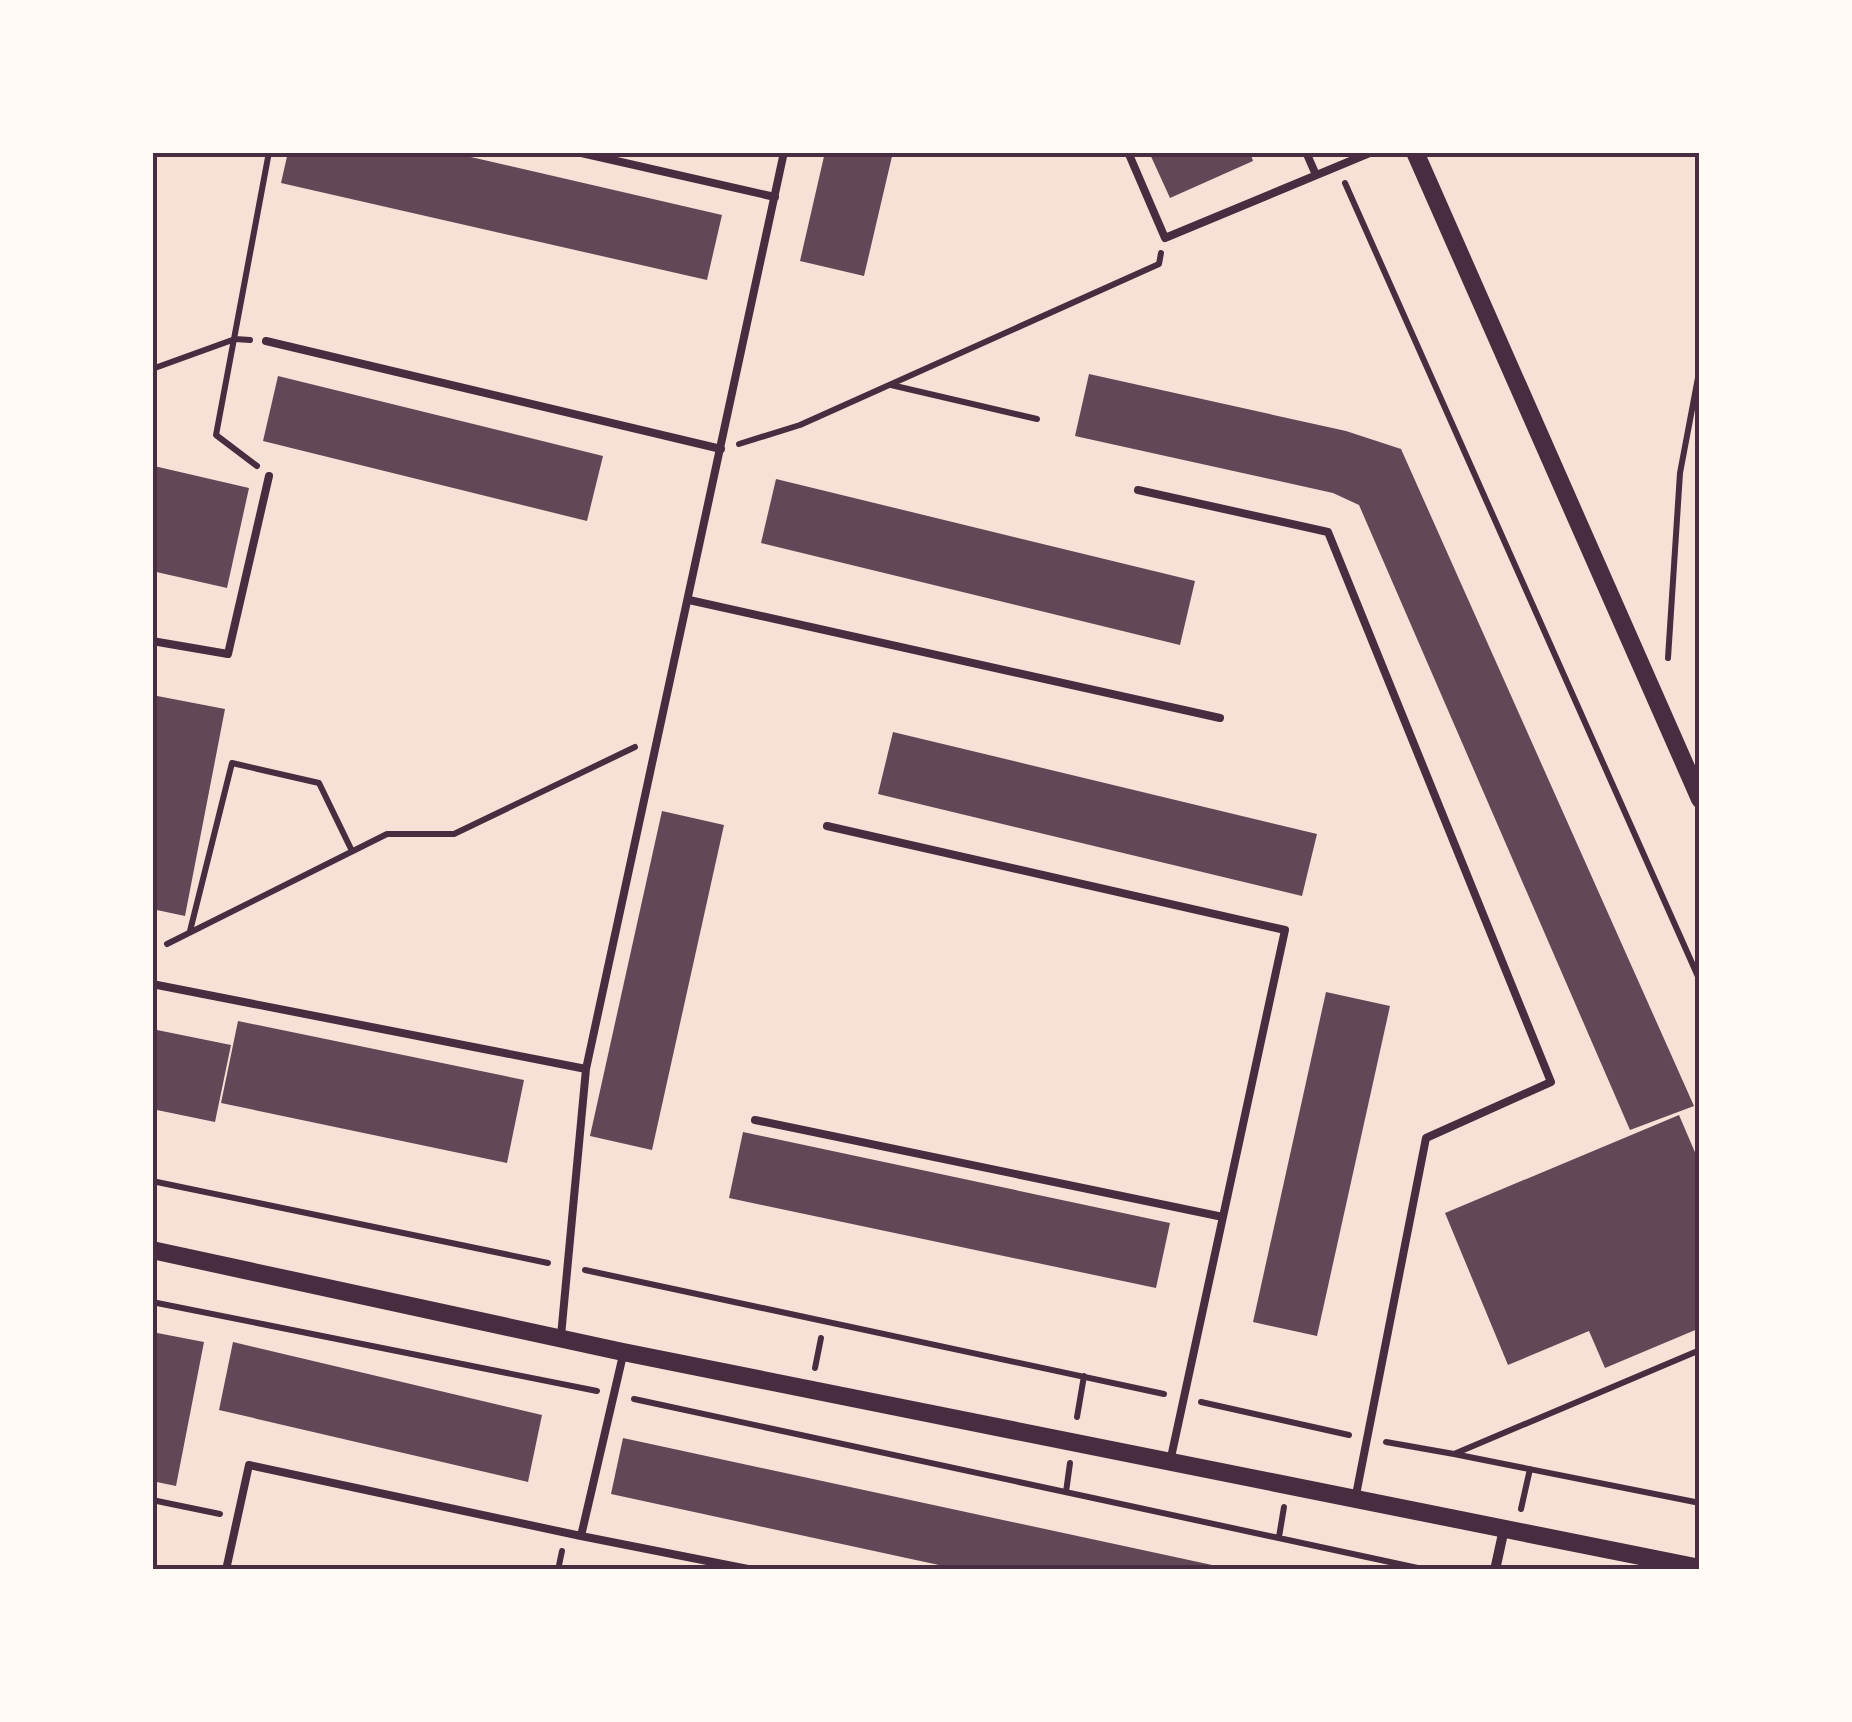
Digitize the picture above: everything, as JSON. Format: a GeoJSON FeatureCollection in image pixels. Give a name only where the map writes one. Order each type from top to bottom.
{"type":"FeatureCollection","features":[{"type":"Feature","properties":{"kind":"street"},"geometry":{"type":"LineString","coordinates":[[1415,152],[1700,799]]}},
{"type":"Feature","properties":{"kind":"street"},"geometry":{"type":"LineString","coordinates":[[152,1250],[623,1352],[1700,1568]]}},
{"type":"Feature","properties":{"kind":"street"},"geometry":{"type":"LineString","coordinates":[[1495,1570],[1504,1529]]}},
{"type":"Feature","properties":{"kind":"lane"},"geometry":{"type":"LineString","coordinates":[[577,152],[775,197]]}},
{"type":"Feature","properties":{"kind":"lane"},"geometry":{"type":"LineString","coordinates":[[561,1336],[586,1068],[784,152]]}},
{"type":"Feature","properties":{"kind":"lane"},"geometry":{"type":"LineString","coordinates":[[1128,152],[1165,238],[1372,152]]}},
{"type":"Feature","properties":{"kind":"lane"},"geometry":{"type":"LineString","coordinates":[[1306,152],[1316,175]]}},
{"type":"Feature","properties":{"kind":"lane"},"geometry":{"type":"LineString","coordinates":[[266,341],[721,449]]}},
{"type":"Feature","properties":{"kind":"lane"},"geometry":{"type":"LineString","coordinates":[[152,640],[228,654],[269,476]]}},
{"type":"Feature","properties":{"kind":"lane"},"geometry":{"type":"LineString","coordinates":[[1138,490],[1328,532],[1551,1082],[1426,1138],[1355,1500]]}},
{"type":"Feature","properties":{"kind":"lane"},"geometry":{"type":"LineString","coordinates":[[688,600],[1220,718]]}},
{"type":"Feature","properties":{"kind":"lane"},"geometry":{"type":"LineString","coordinates":[[827,826],[1285,930],[1170,1462]]}},
{"type":"Feature","properties":{"kind":"lane"},"geometry":{"type":"LineString","coordinates":[[152,984],[586,1068]]}},
{"type":"Feature","properties":{"kind":"lane"},"geometry":{"type":"LineString","coordinates":[[754,1120],[1223,1217]]}},
{"type":"Feature","properties":{"kind":"lane"},"geometry":{"type":"LineString","coordinates":[[581,1536],[623,1352]]}},
{"type":"Feature","properties":{"kind":"lane"},"geometry":{"type":"LineString","coordinates":[[226,1570],[249,1465],[752,1570]]}},
{"type":"Feature","properties":{"kind":"path"},"geometry":{"type":"LineString","coordinates":[[268,152],[216,435],[269,476]]}},
{"type":"Feature","properties":{"kind":"path"},"geometry":{"type":"LineString","coordinates":[[1352,198],[1700,981]]}},
{"type":"Feature","properties":{"kind":"path"},"geometry":{"type":"LineString","coordinates":[[721,449],[800,425],[1158,264],[1165,238]]}},
{"type":"Feature","properties":{"kind":"path"},"geometry":{"type":"LineString","coordinates":[[152,369],[236,340],[266,341]]}},
{"type":"Feature","properties":{"kind":"path"},"geometry":{"type":"LineString","coordinates":[[1668,666],[1680,473],[1700,367]]}},
{"type":"Feature","properties":{"kind":"path"},"geometry":{"type":"LineString","coordinates":[[890,384],[1037,419]]}},
{"type":"Feature","properties":{"kind":"path"},"geometry":{"type":"LineString","coordinates":[[167,944],[387,834],[454,834],[658,736]]}},
{"type":"Feature","properties":{"kind":"path"},"geometry":{"type":"LineString","coordinates":[[190,932],[232,763],[319,782],[352,851]]}},
{"type":"Feature","properties":{"kind":"path"},"geometry":{"type":"LineString","coordinates":[[152,1180],[1367,1439],[1700,1502]]}},
{"type":"Feature","properties":{"kind":"path"},"geometry":{"type":"LineString","coordinates":[[152,1302],[614,1394],[1428,1570]]}},
{"type":"Feature","properties":{"kind":"path"},"geometry":{"type":"LineString","coordinates":[[1454,1454],[1700,1350]]}},
{"type":"Feature","properties":{"kind":"path"},"geometry":{"type":"LineString","coordinates":[[152,1500],[237,1518]]}},
{"type":"Feature","properties":{"kind":"building"},"geometry":{"type":"Polygon","coordinates":[[[288,152],[449,152],[722,215],[707,280],[281,183],[288,152]]]}},
{"type":"Feature","properties":{"kind":"building"},"geometry":{"type":"Polygon","coordinates":[[[825,152],[893,152],[864,276],[800,261],[825,152]]]}},
{"type":"Feature","properties":{"kind":"building"},"geometry":{"type":"Polygon","coordinates":[[[1149,152],[1250,152],[1253,161],[1170,198],[1149,152]]]}},
{"type":"Feature","properties":{"kind":"building"},"geometry":{"type":"Polygon","coordinates":[[[1089,374],[1346,431],[1401,449],[1694,1106],[1630,1130],[1359,505],[1333,493],[1075,436],[1089,374]]]}},
{"type":"Feature","properties":{"kind":"building"},"geometry":{"type":"Polygon","coordinates":[[[278,376],[603,456],[587,521],[263,441],[278,376]]]}},
{"type":"Feature","properties":{"kind":"building"},"geometry":{"type":"Polygon","coordinates":[[[154,466],[249,488],[227,588],[152,571],[154,466]]]}},
{"type":"Feature","properties":{"kind":"building"},"geometry":{"type":"Polygon","coordinates":[[[776,479],[1195,581],[1180,645],[761,543],[776,479]]]}},
{"type":"Feature","properties":{"kind":"building"},"geometry":{"type":"Polygon","coordinates":[[[152,695],[225,709],[185,916],[152,909],[152,695]]]}},
{"type":"Feature","properties":{"kind":"building"},"geometry":{"type":"Polygon","coordinates":[[[893,732],[1317,834],[1302,896],[878,794],[893,732]]]}},
{"type":"Feature","properties":{"kind":"building"},"geometry":{"type":"Polygon","coordinates":[[[662,811],[724,825],[652,1150],[590,1136],[662,811]]]}},
{"type":"Feature","properties":{"kind":"building"},"geometry":{"type":"Polygon","coordinates":[[[1326,992],[1390,1006],[1317,1336],[1253,1322],[1326,992]]]}},
{"type":"Feature","properties":{"kind":"building"},"geometry":{"type":"Polygon","coordinates":[[[238,1021],[524,1080],[507,1163],[221,1103],[238,1021]]]}},
{"type":"Feature","properties":{"kind":"building"},"geometry":{"type":"Polygon","coordinates":[[[152,1029],[231,1045],[215,1122],[152,1109],[152,1029]]]}},
{"type":"Feature","properties":{"kind":"building"},"geometry":{"type":"Polygon","coordinates":[[[1679,1115],[1700,1164],[1700,1198],[1696,1199],[1700,1209],[1700,1328],[1605,1368],[1589,1331],[1508,1365],[1445,1213],[1679,1115]]]}},
{"type":"Feature","properties":{"kind":"building"},"geometry":{"type":"Polygon","coordinates":[[[743,1132],[1170,1223],[1156,1288],[729,1198],[743,1132]]]}},
{"type":"Feature","properties":{"kind":"building"},"geometry":{"type":"Polygon","coordinates":[[[152,1332],[204,1342],[176,1486],[152,1481],[152,1332]]]}},
{"type":"Feature","properties":{"kind":"building"},"geometry":{"type":"Polygon","coordinates":[[[233,1342],[542,1415],[528,1482],[219,1410],[233,1342]]]}},
{"type":"Feature","properties":{"kind":"building"},"geometry":{"type":"Polygon","coordinates":[[[623,1438],[1226,1570],[962,1570],[611,1494],[623,1438]]]}}]}
